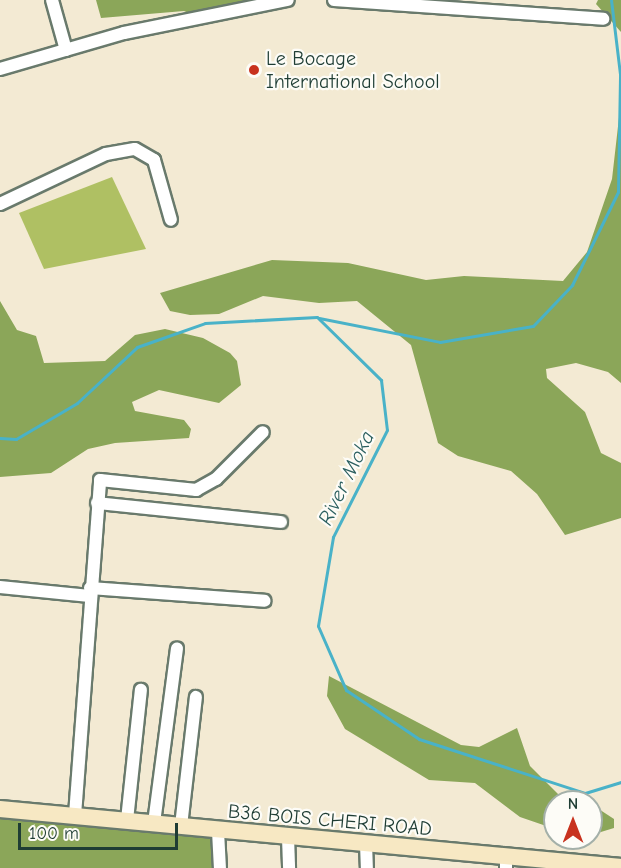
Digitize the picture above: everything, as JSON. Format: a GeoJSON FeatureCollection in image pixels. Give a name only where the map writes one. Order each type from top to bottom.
{"type":"FeatureCollection","features":[{"type":"Feature","properties":{"kind":"main road","name":"B36 BOIS CHERI ROAD"},"geometry":{"type":"LineString","coordinates":[[0,809],[366,843],[506,862],[621,867]]}},
{"type":"Feature","properties":{"kind":"street"},"geometry":{"type":"LineString","coordinates":[[52,0],[66,50]]}},
{"type":"Feature","properties":{"kind":"street"},"geometry":{"type":"LineString","coordinates":[[0,69],[66,50],[288,0]]}},
{"type":"Feature","properties":{"kind":"street"},"geometry":{"type":"LineString","coordinates":[[334,0],[603,19]]}},
{"type":"Feature","properties":{"kind":"street"},"geometry":{"type":"LineString","coordinates":[[0,204],[106,154],[135,149],[154,160],[171,220]]}},
{"type":"Feature","properties":{"kind":"street"},"geometry":{"type":"LineString","coordinates":[[75,815],[97,503],[103,478],[200,489],[263,432]]}},
{"type":"Feature","properties":{"kind":"street"},"geometry":{"type":"LineString","coordinates":[[97,503],[281,522]]}},
{"type":"Feature","properties":{"kind":"street"},"geometry":{"type":"LineString","coordinates":[[0,587],[265,600]]}},
{"type":"Feature","properties":{"kind":"street"},"geometry":{"type":"LineString","coordinates":[[154,823],[177,649]]}},
{"type":"Feature","properties":{"kind":"street"},"geometry":{"type":"LineString","coordinates":[[127,820],[141,690]]}},
{"type":"Feature","properties":{"kind":"street"},"geometry":{"type":"LineString","coordinates":[[181,826],[196,697]]}},
{"type":"Feature","properties":{"kind":"street"},"geometry":{"type":"LineString","coordinates":[[218,831],[220,868]]}},
{"type":"Feature","properties":{"kind":"street"},"geometry":{"type":"LineString","coordinates":[[288,837],[289,868]]}},
{"type":"Feature","properties":{"kind":"street"},"geometry":{"type":"LineString","coordinates":[[366,843],[367,868]]}},
{"type":"Feature","properties":{"kind":"green space"},"geometry":{"type":"Polygon","coordinates":[[[96,0],[253,0],[242,15],[206,21],[184,11],[101,18],[96,0]]]}},
{"type":"Feature","properties":{"kind":"green space"},"geometry":{"type":"Polygon","coordinates":[[[598,0],[621,0],[621,32],[596,4],[598,0]]]}},
{"type":"Feature","properties":{"kind":"green space"},"geometry":{"type":"Polygon","coordinates":[[[621,100],[621,383],[608,372],[576,363],[546,369],[547,378],[585,412],[601,453],[621,463],[621,518],[565,535],[537,494],[511,471],[458,456],[438,443],[411,345],[357,301],[319,303],[263,296],[219,314],[190,315],[170,311],[160,293],[272,260],[348,263],[426,280],[464,276],[563,281],[587,252],[612,179],[621,100]]]}},
{"type":"Feature","properties":{"kind":"green space"},"geometry":{"type":"Polygon","coordinates":[[[112,177],[146,249],[44,269],[19,213],[112,177]]]}},
{"type":"Feature","properties":{"kind":"green space"},"geometry":{"type":"Polygon","coordinates":[[[0,301],[17,330],[36,336],[44,363],[105,361],[135,335],[165,329],[203,338],[230,353],[237,361],[241,385],[219,403],[159,390],[132,402],[135,411],[184,420],[191,429],[189,438],[115,443],[88,449],[51,473],[0,477],[0,301]]]}},
{"type":"Feature","properties":{"kind":"green space"},"geometry":{"type":"Polygon","coordinates":[[[329,676],[461,745],[479,747],[517,728],[530,766],[554,790],[543,790],[543,825],[520,817],[475,783],[429,780],[345,729],[327,696],[329,676]]]}},
{"type":"Feature","properties":{"kind":"green space"},"geometry":{"type":"Polygon","coordinates":[[[603,812],[614,819],[614,828],[603,831],[603,812]]]}},
{"type":"Feature","properties":{"kind":"green space"},"geometry":{"type":"Polygon","coordinates":[[[0,813],[224,832],[227,868],[0,868],[0,813]]]}},
{"type":"Feature","properties":{"kind":"waterway"},"geometry":{"type":"LineString","coordinates":[[319,318],[440,342],[533,326],[572,285],[618,192],[620,74],[611,0]]}},
{"type":"Feature","properties":{"kind":"waterway","name":"River Moka"},"geometry":{"type":"LineString","coordinates":[[0,438],[16,439],[77,403],[137,347],[205,323],[317,317],[381,380],[387,430],[333,537],[318,626],[346,690],[419,739],[585,793],[621,782]]}},
{"type":"Feature","properties":{"kind":"place","name":"Le Bocage International School"},"geometry":{"type":"Point","coordinates":[254,70]}}]}
